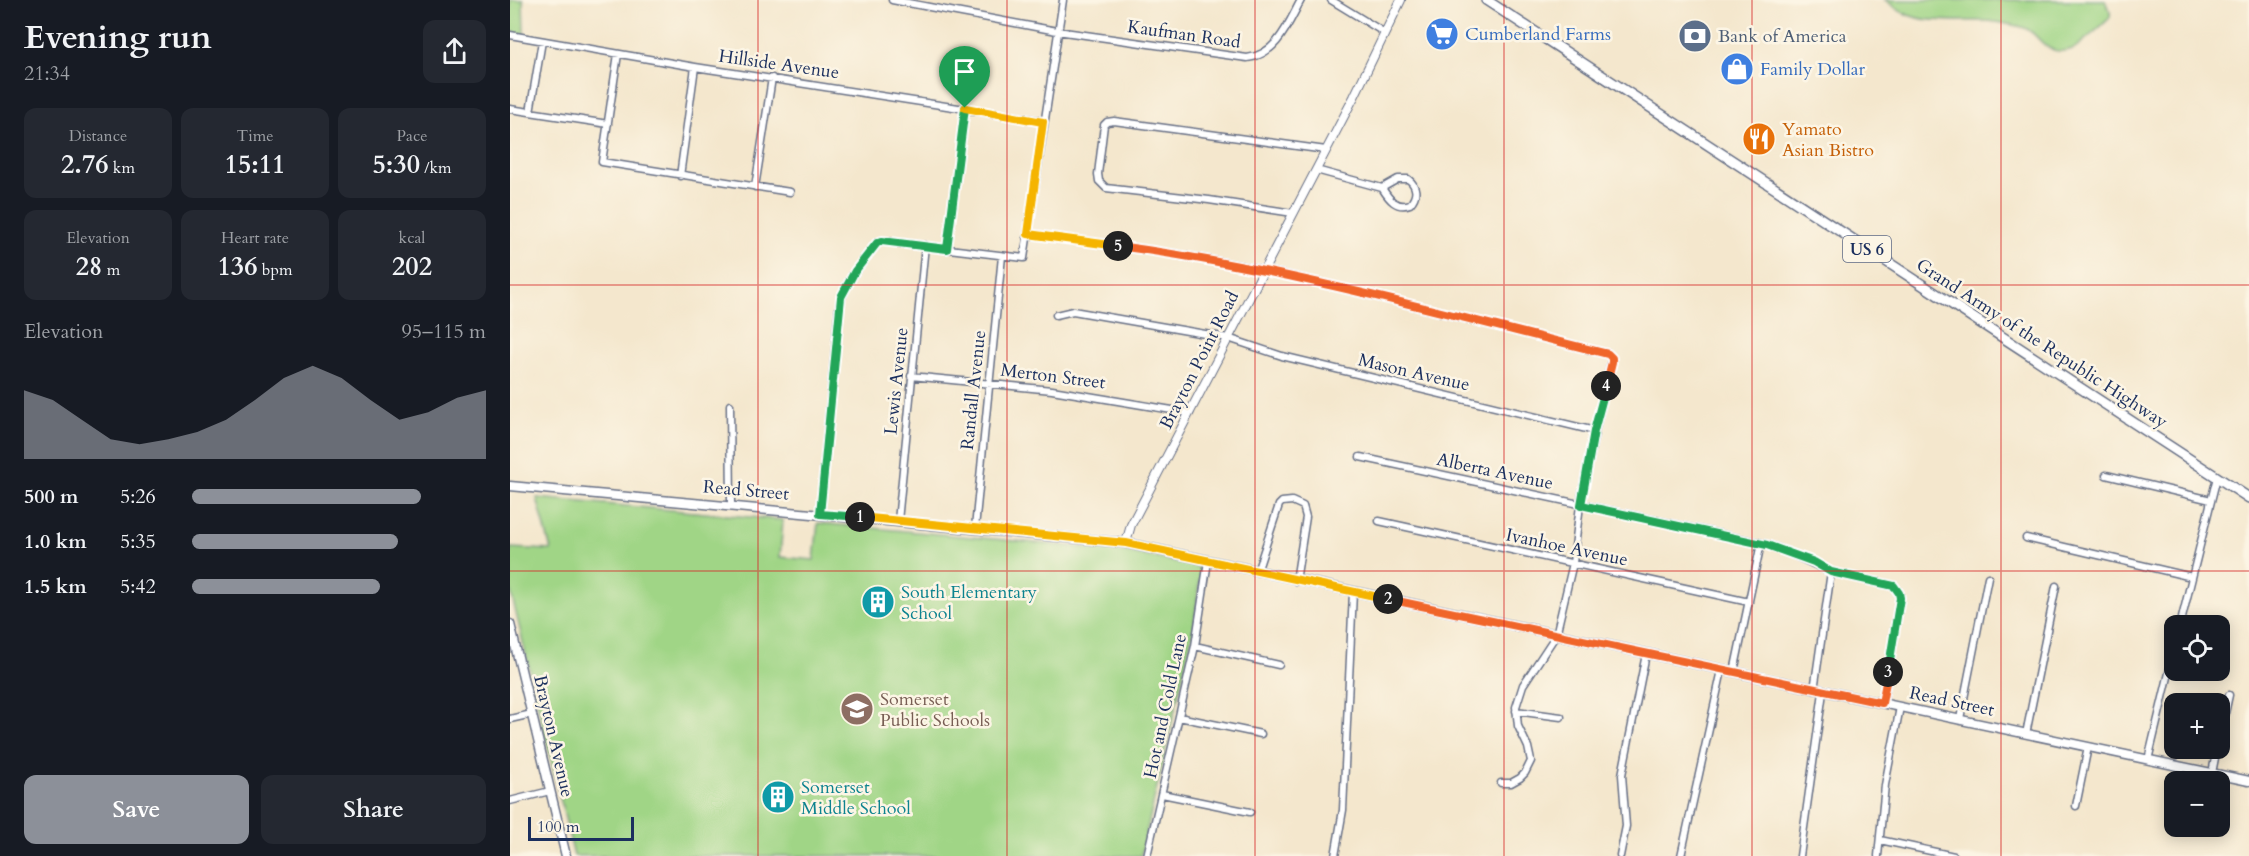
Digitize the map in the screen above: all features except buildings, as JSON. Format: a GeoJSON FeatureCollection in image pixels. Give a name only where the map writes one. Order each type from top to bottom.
{"type":"FeatureCollection","features":[{"type":"Feature","properties":{"kind":"main road","name":"Grand Army of the Republic Highway"},"geometry":{"type":"LineString","coordinates":[[1486,0],[2249,498]]}},
{"type":"Feature","properties":{"kind":"main road","name":"Read Street"},"geometry":{"type":"LineString","coordinates":[[510,486],[1126,543],[2202,771]]}},
{"type":"Feature","properties":{"kind":"main road","name":"Brayton Avenue"},"geometry":{"type":"LineString","coordinates":[[510,624],[512,641],[566,856]]}},
{"type":"Feature","properties":{"kind":"main road","name":"Read Street"},"geometry":{"type":"LineString","coordinates":[[2230,777],[2249,782]]}},
{"type":"Feature","properties":{"kind":"street","name":"Kaufman Road"},"geometry":{"type":"LineString","coordinates":[[892,0],[1057,30],[1247,58],[1271,50],[1301,0]]}},
{"type":"Feature","properties":{"kind":"street"},"geometry":{"type":"LineString","coordinates":[[820,514],[839,308],[844,289],[877,243],[882,241],[925,245],[1024,258],[1063,0]]}},
{"type":"Feature","properties":{"kind":"street"},"geometry":{"type":"LineString","coordinates":[[1331,0],[1385,33]]}},
{"type":"Feature","properties":{"kind":"street","name":"Brayton Point Road"},"geometry":{"type":"LineString","coordinates":[[1126,543],[1131,525],[1316,170],[1401,0]]}},
{"type":"Feature","properties":{"kind":"street","name":"Hillside Avenue"},"geometry":{"type":"LineString","coordinates":[[510,35],[1043,122]]}},
{"type":"Feature","properties":{"kind":"street"},"geometry":{"type":"LineString","coordinates":[[531,112],[542,41]]}},
{"type":"Feature","properties":{"kind":"street"},"geometry":{"type":"LineString","coordinates":[[618,54],[602,162],[790,192]]}},
{"type":"Feature","properties":{"kind":"street"},"geometry":{"type":"LineString","coordinates":[[680,176],[695,67]]}},
{"type":"Feature","properties":{"kind":"street"},"geometry":{"type":"LineString","coordinates":[[755,187],[772,78]]}},
{"type":"Feature","properties":{"kind":"street"},"geometry":{"type":"LineString","coordinates":[[947,249],[965,108]]}},
{"type":"Feature","properties":{"kind":"street"},"geometry":{"type":"LineString","coordinates":[[510,109],[608,124]]}},
{"type":"Feature","properties":{"kind":"street"},"geometry":{"type":"LineString","coordinates":[[1293,213],[1209,200],[1116,190],[1102,185],[1098,174],[1104,125],[1114,121],[1326,150]]}},
{"type":"Feature","properties":{"kind":"street"},"geometry":{"type":"LineString","coordinates":[[1316,170],[1382,188],[1388,198],[1401,206],[1410,204],[1416,195],[1415,189],[1407,179],[1398,179],[1382,188]]}},
{"type":"Feature","properties":{"kind":"street"},"geometry":{"type":"LineString","coordinates":[[1028,234],[1171,253],[1262,270],[1608,354],[1612,358],[1594,431],[1573,563],[1556,635],[1523,685],[1516,711],[1518,726],[1528,747],[1530,761],[1526,773],[1520,778],[1511,783],[1501,783]]}},
{"type":"Feature","properties":{"kind":"street","name":"Lewis Avenue"},"geometry":{"type":"LineString","coordinates":[[898,521],[925,245]]}},
{"type":"Feature","properties":{"kind":"street","name":"Randall Avenue"},"geometry":{"type":"LineString","coordinates":[[975,528],[1002,256]]}},
{"type":"Feature","properties":{"kind":"street","name":"Mason Avenue"},"geometry":{"type":"LineString","coordinates":[[1056,315],[1073,311],[1228,338],[1282,356],[1594,431]]}},
{"type":"Feature","properties":{"kind":"street","name":"Merton Street"},"geometry":{"type":"LineString","coordinates":[[911,376],[1102,397],[1190,413]]}},
{"type":"Feature","properties":{"kind":"street"},"geometry":{"type":"LineString","coordinates":[[730,405],[731,506]]}},
{"type":"Feature","properties":{"kind":"street","name":"Alberta Avenue"},"geometry":{"type":"LineString","coordinates":[[1360,457],[1761,543],[1778,548],[1831,572],[1894,586],[1900,598],[1882,703]]}},
{"type":"Feature","properties":{"kind":"street"},"geometry":{"type":"LineString","coordinates":[[2106,475],[2211,500]]}},
{"type":"Feature","properties":{"kind":"street"},"geometry":{"type":"LineString","coordinates":[[2183,615],[2217,477]]}},
{"type":"Feature","properties":{"kind":"street"},"geometry":{"type":"LineString","coordinates":[[1257,572],[1279,505],[1282,502],[1292,501],[1303,506],[1306,517],[1296,580]]}},
{"type":"Feature","properties":{"kind":"street","name":"Ivanhoe Avenue"},"geometry":{"type":"LineString","coordinates":[[1379,521],[1749,602]]}},
{"type":"Feature","properties":{"kind":"street"},"geometry":{"type":"LineString","coordinates":[[2026,538],[2192,577]]}},
{"type":"Feature","properties":{"kind":"street"},"geometry":{"type":"LineString","coordinates":[[1734,672],[1761,543]]}},
{"type":"Feature","properties":{"kind":"street","name":"Hot and Cold Lane"},"geometry":{"type":"LineString","coordinates":[[1147,856],[1195,646],[1208,561]]}},
{"type":"Feature","properties":{"kind":"street"},"geometry":{"type":"LineString","coordinates":[[1814,690],[1831,572]]}},
{"type":"Feature","properties":{"kind":"street"},"geometry":{"type":"LineString","coordinates":[[1960,719],[1988,577]]}},
{"type":"Feature","properties":{"kind":"street"},"geometry":{"type":"LineString","coordinates":[[2026,734],[2056,586]]}},
{"type":"Feature","properties":{"kind":"street"},"geometry":{"type":"LineString","coordinates":[[1335,856],[1343,810],[1353,592]]}},
{"type":"Feature","properties":{"kind":"street"},"geometry":{"type":"LineString","coordinates":[[1195,646],[1279,665]]}},
{"type":"Feature","properties":{"kind":"street"},"geometry":{"type":"LineString","coordinates":[[1620,856],[1626,826],[1622,775],[1646,654]]}},
{"type":"Feature","properties":{"kind":"street"},"geometry":{"type":"LineString","coordinates":[[1681,856],[1722,670]]}},
{"type":"Feature","properties":{"kind":"street"},"geometry":{"type":"LineString","coordinates":[[2148,760],[2167,681]]}},
{"type":"Feature","properties":{"kind":"street"},"geometry":{"type":"LineString","coordinates":[[1800,856],[1823,692]]}},
{"type":"Feature","properties":{"kind":"street"},"geometry":{"type":"LineString","coordinates":[[1878,856],[1885,785],[1900,707]]}},
{"type":"Feature","properties":{"kind":"street"},"geometry":{"type":"LineString","coordinates":[[1516,711],[1561,717]]}},
{"type":"Feature","properties":{"kind":"street"},"geometry":{"type":"LineString","coordinates":[[510,719],[532,714]]}},
{"type":"Feature","properties":{"kind":"street"},"geometry":{"type":"LineString","coordinates":[[1179,717],[1261,734]]}},
{"type":"Feature","properties":{"kind":"street"},"geometry":{"type":"LineString","coordinates":[[2076,806],[2088,747]]}},
{"type":"Feature","properties":{"kind":"street"},"geometry":{"type":"LineString","coordinates":[[510,801],[550,791]]}},
{"type":"Feature","properties":{"kind":"street"},"geometry":{"type":"LineString","coordinates":[[1162,794],[1250,812]]}},
{"type":"Feature","properties":{"kind":"street"},"geometry":{"type":"LineString","coordinates":[[1880,840],[1954,856]]}},
{"type":"Feature","properties":{"kind":"green space"},"geometry":{"type":"Polygon","coordinates":[[[510,0],[523,0],[524,35],[510,32],[510,0]]]}},
{"type":"Feature","properties":{"kind":"green space"},"geometry":{"type":"Polygon","coordinates":[[[1885,0],[2105,0],[2110,10],[2110,17],[2073,49],[2063,51],[2048,47],[2022,27],[1990,21],[1922,19],[1901,12],[1885,0]]]}},
{"type":"Feature","properties":{"kind":"green space","name":"Somerset Public Schools"},"geometry":{"type":"Polygon","coordinates":[[[537,498],[783,520],[780,557],[814,560],[818,523],[1124,551],[1201,567],[1194,627],[1141,856],[574,856],[510,588],[510,548],[551,550],[537,498]]]}},
{"type":"Feature","properties":{"kind":"place","name":"Cumberland Farms"},"geometry":{"type":"Point","coordinates":[1442,34]}},
{"type":"Feature","properties":{"kind":"place","name":"Bank of America"},"geometry":{"type":"Point","coordinates":[1695,36]}},
{"type":"Feature","properties":{"kind":"place","name":"Family Dollar"},"geometry":{"type":"Point","coordinates":[1737,69]}},
{"type":"Feature","properties":{"kind":"place","name":"Yamato Asian Bistro"},"geometry":{"type":"Point","coordinates":[1759,139]}},
{"type":"Feature","properties":{"kind":"place","name":"South Elementary School"},"geometry":{"type":"Point","coordinates":[878,602]}},
{"type":"Feature","properties":{"kind":"place","name":"Somerset Public Schools"},"geometry":{"type":"Point","coordinates":[857,709]}},
{"type":"Feature","properties":{"kind":"place","name":"Somerset Middle School"},"geometry":{"type":"Point","coordinates":[778,797]}},
{"type":"Feature","properties":{"kind":"route"},"geometry":{"type":"LineString","coordinates":[[965,108],[1043,122],[1028,234],[1171,253],[1262,270],[1608,354],[1612,362],[1594,431],[1581,505],[1767,545],[1814,562],[1831,572],[1894,586],[1898,589],[1900,598],[1882,703],[1126,543],[820,514],[841,297],[855,271],[877,243],[882,241],[947,249],[965,108]]}}]}
